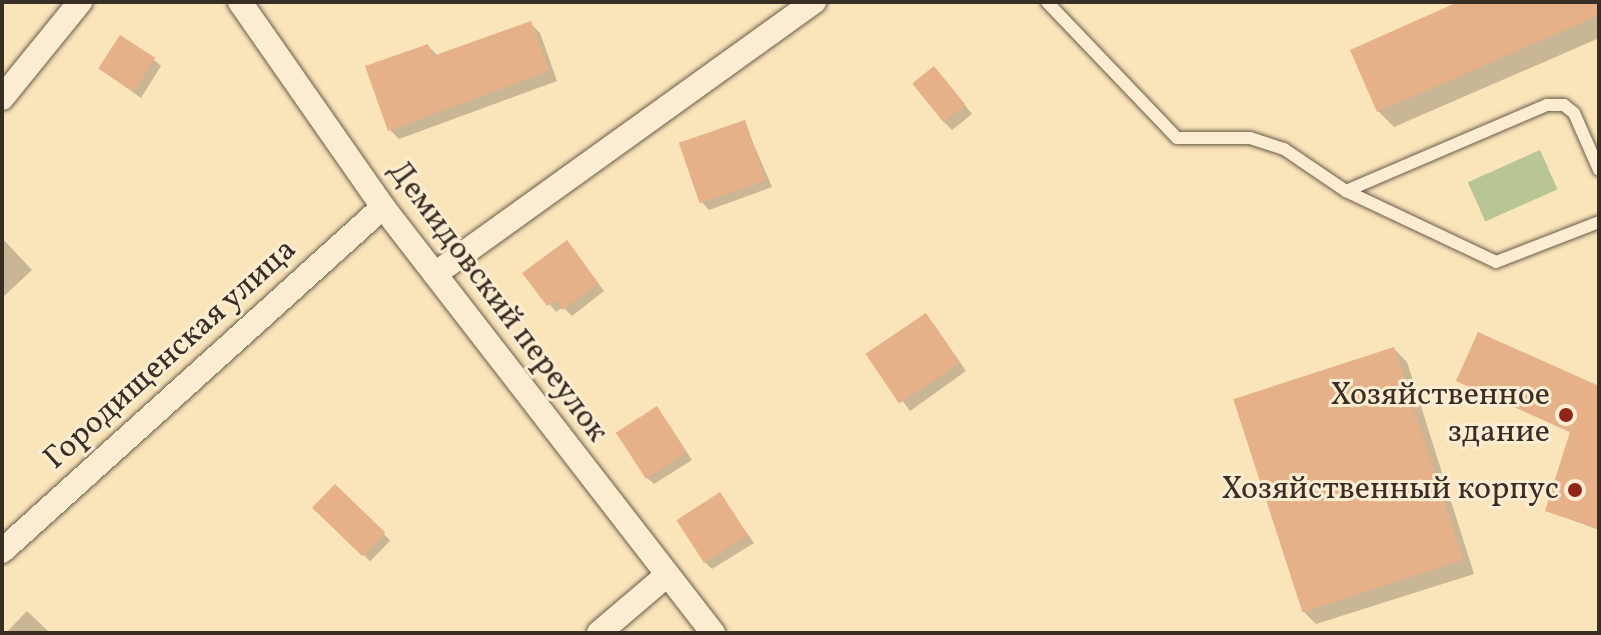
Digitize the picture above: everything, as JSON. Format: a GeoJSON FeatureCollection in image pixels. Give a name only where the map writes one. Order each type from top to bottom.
{"type":"FeatureCollection","features":[{"type":"Feature","properties":{"kind":"street","name":"Демидовский переулок"},"geometry":{"type":"LineString","coordinates":[[240,2],[383,207],[713,633]]}},
{"type":"Feature","properties":{"kind":"street"},"geometry":{"type":"LineString","coordinates":[[435,274],[814,2]]}},
{"type":"Feature","properties":{"kind":"street"},"geometry":{"type":"LineString","coordinates":[[2,98],[71,6]]}},
{"type":"Feature","properties":{"kind":"street","name":"Городищенская улица"},"geometry":{"type":"LineString","coordinates":[[2,551],[383,207]]}},
{"type":"Feature","properties":{"kind":"street"},"geometry":{"type":"LineString","coordinates":[[599,633],[666,576]]}},
{"type":"Feature","properties":{"kind":"lane"},"geometry":{"type":"LineString","coordinates":[[1047,2],[1177,138],[1250,138],[1284,149],[1346,191],[1496,262],[1599,222]]}},
{"type":"Feature","properties":{"kind":"lane"},"geometry":{"type":"LineString","coordinates":[[1346,191],[1547,105],[1564,105],[1574,113],[1599,170]]}},
{"type":"Feature","properties":{"kind":"green space"},"geometry":{"type":"Polygon","coordinates":[[[1540,150],[1557,189],[1485,221],[1468,182],[1540,150]]]}},
{"type":"Feature","properties":{"kind":"building"},"geometry":{"type":"Polygon","coordinates":[[[1458,2],[1599,2],[1599,15],[1377,112],[1350,50],[1458,2]]]}},
{"type":"Feature","properties":{"kind":"building"},"geometry":{"type":"Polygon","coordinates":[[[531,21],[549,71],[388,131],[365,66],[428,44],[433,56],[531,21]]]}},
{"type":"Feature","properties":{"kind":"building"},"geometry":{"type":"Polygon","coordinates":[[[120,35],[155,58],[133,91],[98,69],[120,35]]]}},
{"type":"Feature","properties":{"kind":"building"},"geometry":{"type":"Polygon","coordinates":[[[934,66],[965,105],[944,122],[912,84],[934,66]]]}},
{"type":"Feature","properties":{"kind":"building"},"geometry":{"type":"Polygon","coordinates":[[[745,120],[766,181],[700,203],[679,143],[745,120]]]}},
{"type":"Feature","properties":{"kind":"building"},"geometry":{"type":"Polygon","coordinates":[[[567,240],[598,283],[563,310],[556,300],[547,306],[522,273],[567,240]]]}},
{"type":"Feature","properties":{"kind":"building"},"geometry":{"type":"Polygon","coordinates":[[[926,313],[960,363],[899,404],[865,354],[926,313]]]}},
{"type":"Feature","properties":{"kind":"building","name":"Хозяйственное здание"},"geometry":{"type":"Polygon","coordinates":[[[1478,332],[1599,386],[1599,529],[1545,511],[1570,432],[1456,381],[1478,332]]]}},
{"type":"Feature","properties":{"kind":"building"},"geometry":{"type":"Polygon","coordinates":[[[1394,347],[1463,560],[1302,612],[1233,399],[1394,347]]]}},
{"type":"Feature","properties":{"kind":"building"},"geometry":{"type":"Polygon","coordinates":[[[657,406],[687,452],[646,479],[616,433],[657,406]]]}},
{"type":"Feature","properties":{"kind":"building"},"geometry":{"type":"Polygon","coordinates":[[[335,484],[385,533],[362,556],[312,508],[335,484]]]}},
{"type":"Feature","properties":{"kind":"building"},"geometry":{"type":"Polygon","coordinates":[[[720,492],[748,535],[704,563],[676,520],[720,492]]]}},
{"type":"Feature","properties":{"kind":"place","name":"Хозяйственное здание"},"geometry":{"type":"Point","coordinates":[1566,415]}},
{"type":"Feature","properties":{"kind":"place","name":"Хозяйственный корпус"},"geometry":{"type":"Point","coordinates":[1575,490]}}]}
